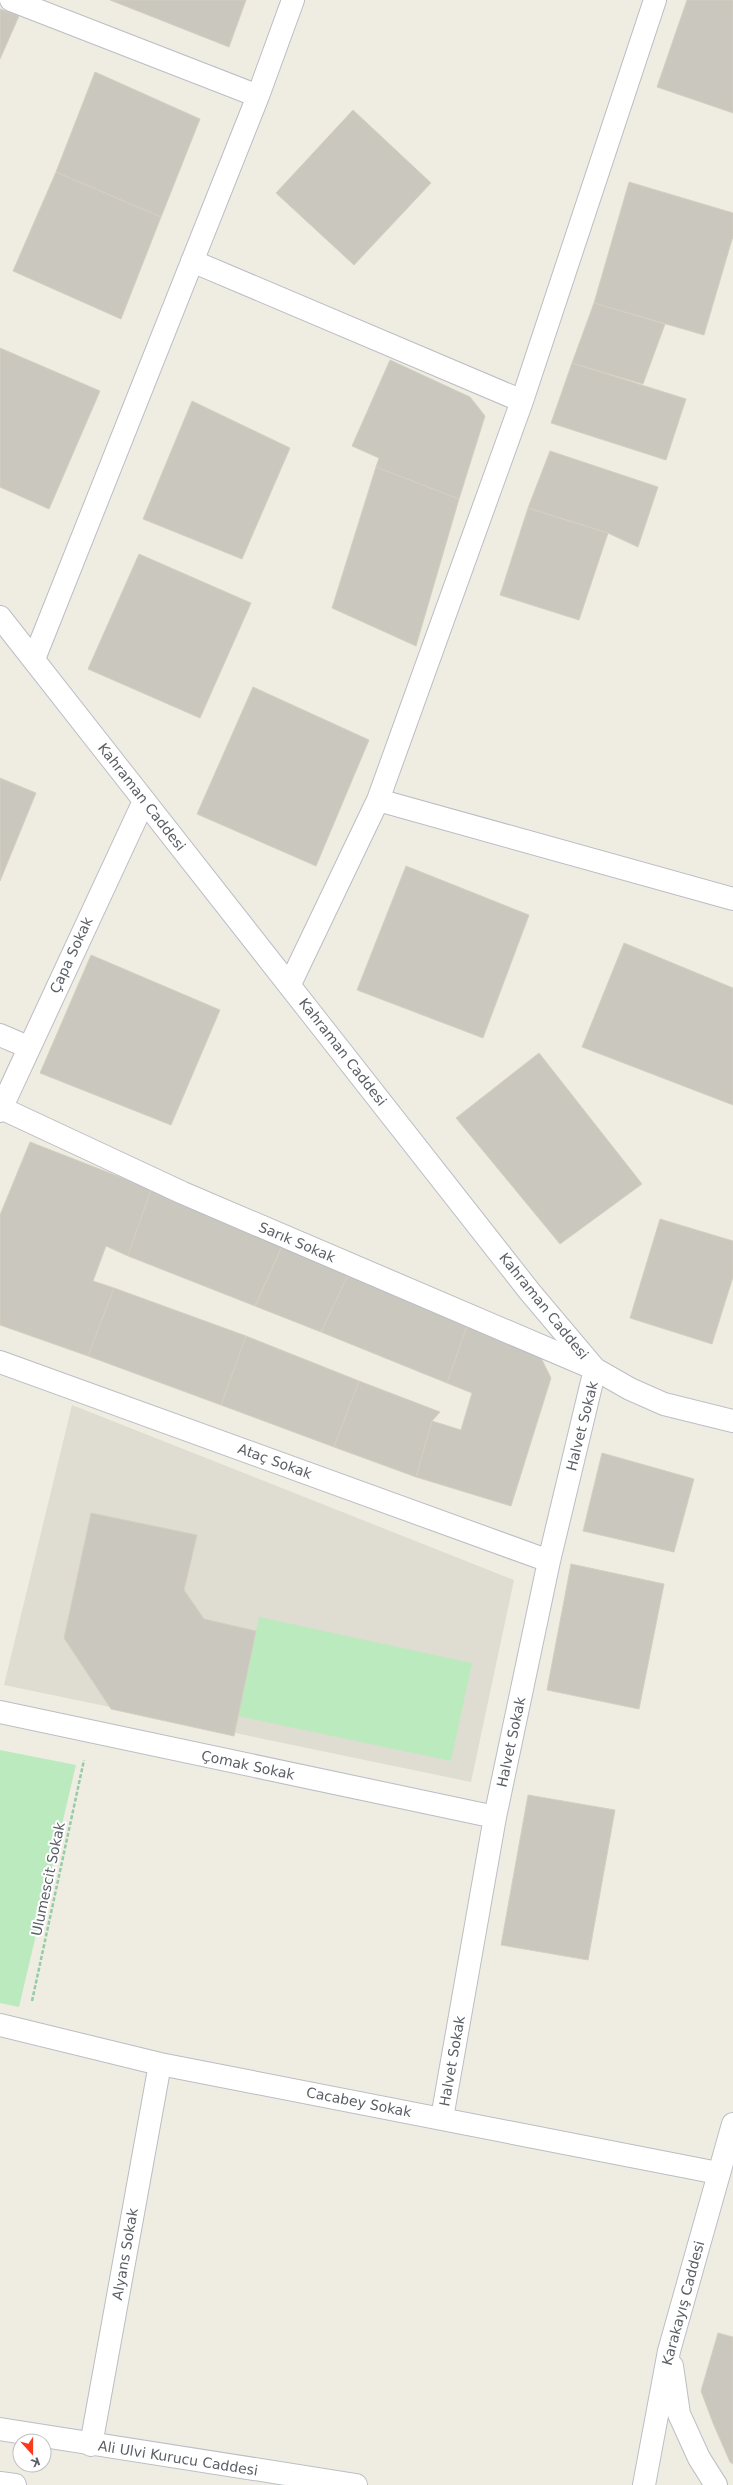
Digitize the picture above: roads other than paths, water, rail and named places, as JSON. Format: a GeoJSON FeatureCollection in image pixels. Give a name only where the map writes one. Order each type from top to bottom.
{"type":"FeatureCollection","features":[{"type":"Feature","properties":{"kind":"street"},"geometry":{"type":"LineString","coordinates":[[12,0],[258,96]]}},
{"type":"Feature","properties":{"kind":"street"},"geometry":{"type":"LineString","coordinates":[[34,659],[258,96],[293,0]]}},
{"type":"Feature","properties":{"kind":"street"},"geometry":{"type":"LineString","coordinates":[[290,984],[378,800],[522,401],[655,0]]}},
{"type":"Feature","properties":{"kind":"street"},"geometry":{"type":"LineString","coordinates":[[192,261],[522,401]]}},
{"type":"Feature","properties":{"kind":"street","name":"Kahraman Caddesi"},"geometry":{"type":"LineString","coordinates":[[0,617],[290,984],[530,1292],[596,1369],[630,1389],[664,1404],[733,1421]]}},
{"type":"Feature","properties":{"kind":"street"},"geometry":{"type":"LineString","coordinates":[[378,800],[733,899]]}},
{"type":"Feature","properties":{"kind":"street","name":"Çapa Sokak"},"geometry":{"type":"LineString","coordinates":[[0,1109],[144,801]]}},
{"type":"Feature","properties":{"kind":"street"},"geometry":{"type":"LineString","coordinates":[[0,1035],[28,1047]]}},
{"type":"Feature","properties":{"kind":"street","name":"Sarık Sokak"},"geometry":{"type":"LineString","coordinates":[[0,1109],[183,1193],[596,1369]]}},
{"type":"Feature","properties":{"kind":"street","name":"Ataç Sokak"},"geometry":{"type":"LineString","coordinates":[[0,1362],[549,1561]]}},
{"type":"Feature","properties":{"kind":"street","name":"Halvet Sokak"},"geometry":{"type":"LineString","coordinates":[[442,2118],[495,1817],[549,1561],[596,1369]]}},
{"type":"Feature","properties":{"kind":"street","name":"Çomak Sokak"},"geometry":{"type":"LineString","coordinates":[[0,1712],[495,1817]]}},
{"type":"Feature","properties":{"kind":"street","name":"Cacabey Sokak"},"geometry":{"type":"LineString","coordinates":[[0,2025],[160,2064],[718,2173]]}},
{"type":"Feature","properties":{"kind":"street","name":"Alyans Sokak"},"geometry":{"type":"LineString","coordinates":[[91,2445],[160,2064]]}},
{"type":"Feature","properties":{"kind":"street","name":"Karakayış Caddesi"},"geometry":{"type":"LineString","coordinates":[[644,2485],[669,2350],[733,2124]]}},
{"type":"Feature","properties":{"kind":"street"},"geometry":{"type":"LineString","coordinates":[[669,2350],[679,2414],[699,2458],[716,2485]]}},
{"type":"Feature","properties":{"kind":"street","name":"Ali Ulvi Kurucu Caddesi"},"geometry":{"type":"LineString","coordinates":[[0,2429],[91,2445],[356,2485]]}},
{"type":"Feature","properties":{"kind":"street"},"geometry":{"type":"LineString","coordinates":[[0,2483],[15,2485]]}}]}
